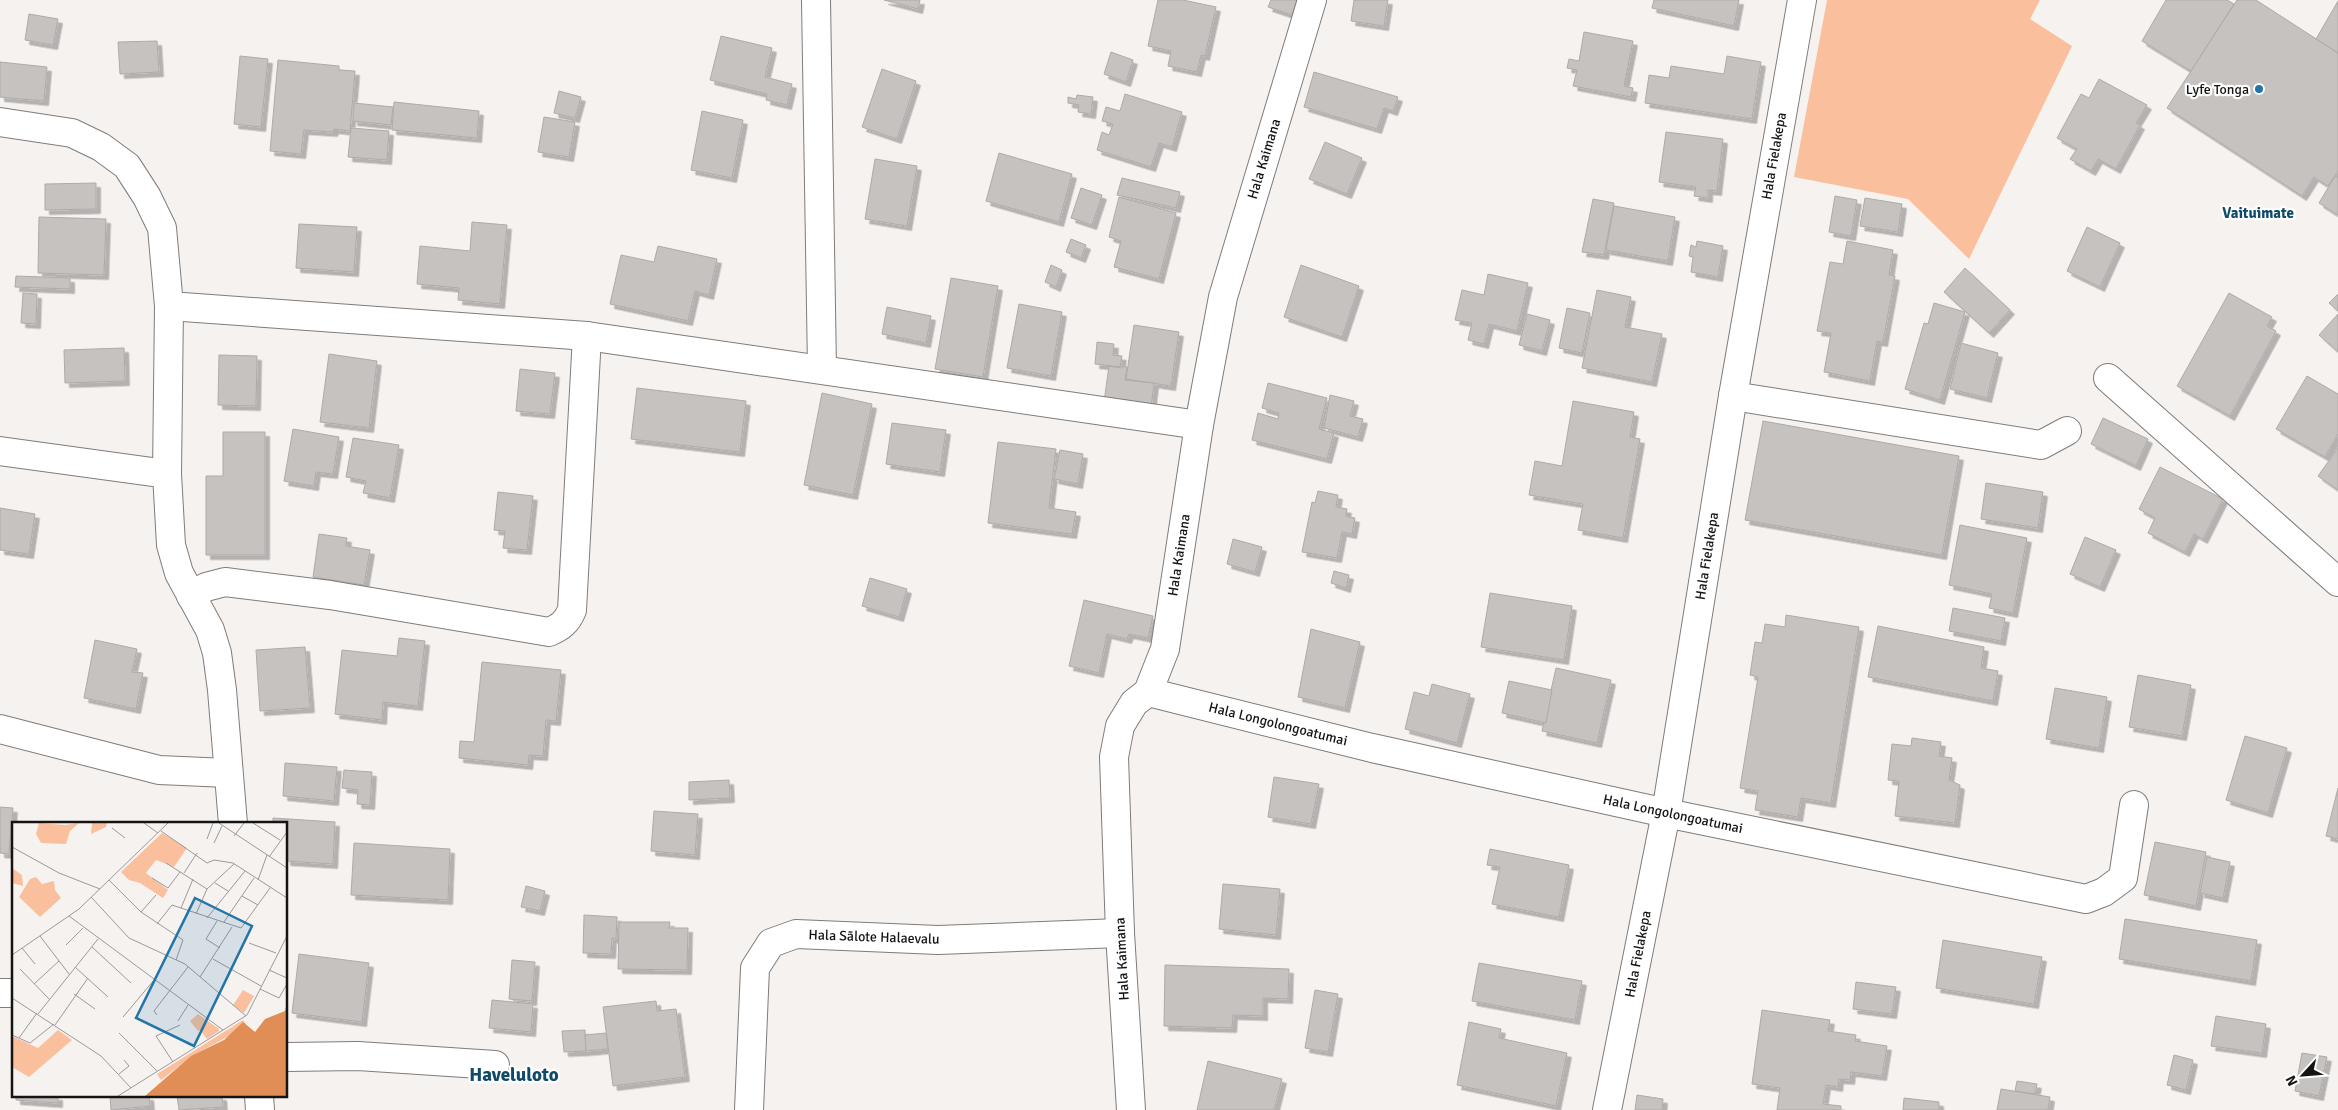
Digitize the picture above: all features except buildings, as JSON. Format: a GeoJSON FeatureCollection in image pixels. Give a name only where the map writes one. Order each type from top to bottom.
{"type":"FeatureCollection","features":[{"type":"Feature","properties":{"kind":"street"},"geometry":{"type":"LineString","coordinates":[[816,0],[822,369]]}},
{"type":"Feature","properties":{"kind":"street","name":"Hala Kaimana"},"geometry":{"type":"LineString","coordinates":[[1132,1110],[1120,933],[1114,757],[1120,726],[1134,703],[1148,692],[1164,649],[1199,424],[1223,297],[1312,0]]}},
{"type":"Feature","properties":{"kind":"street","name":"Hala Fielakepa"},"geometry":{"type":"LineString","coordinates":[[1607,1110],[1666,813],[1733,396],[1802,0]]}},
{"type":"Feature","properties":{"kind":"street"},"geometry":{"type":"LineString","coordinates":[[0,122],[72,132],[101,147],[127,166],[162,228],[169,306],[167,474],[171,545],[180,573],[210,630],[217,653],[222,690],[233,822]]}},
{"type":"Feature","properties":{"kind":"street"},"geometry":{"type":"LineString","coordinates":[[169,306],[587,336],[1199,424]]}},
{"type":"Feature","properties":{"kind":"street"},"geometry":{"type":"LineString","coordinates":[[191,596],[206,587],[225,582],[330,595],[549,632],[560,628],[568,620],[572,610],[587,336]]}},
{"type":"Feature","properties":{"kind":"street"},"geometry":{"type":"LineString","coordinates":[[2108,378],[2338,582]]}},
{"type":"Feature","properties":{"kind":"street"},"geometry":{"type":"LineString","coordinates":[[1733,396],[2041,445],[2067,430]]}},
{"type":"Feature","properties":{"kind":"street"},"geometry":{"type":"LineString","coordinates":[[0,451],[167,474]]}},
{"type":"Feature","properties":{"kind":"street","name":"Hala Longolongoatumai"},"geometry":{"type":"LineString","coordinates":[[1148,692],[1372,748],[1666,813],[2086,899],[2104,892],[2123,878],[2134,805]]}},
{"type":"Feature","properties":{"kind":"street"},"geometry":{"type":"LineString","coordinates":[[0,729],[160,770],[228,773]]}},
{"type":"Feature","properties":{"kind":"street","name":"Hala Sālote Halaevalu"},"geometry":{"type":"LineString","coordinates":[[749,1110],[755,968],[771,943],[796,934],[938,940],[1120,933]]}},
{"type":"Feature","properties":{"kind":"street"},"geometry":{"type":"LineString","coordinates":[[288,1057],[358,1056],[495,1065]]}},
{"type":"Feature","properties":{"kind":"shaded area"},"geometry":{"type":"Polygon","coordinates":[[[1827,0],[2040,0],[2030,19],[2072,46],[1969,259],[1908,199],[1794,177],[1827,0]]]}},
{"type":"Feature","properties":{"kind":"place","name":"Lyfe Tonga"},"geometry":{"type":"Point","coordinates":[2259,89]}},
{"type":"Feature","properties":{"kind":"district","name":"Vaituimate"},"geometry":{"type":"Point","coordinates":[2258,213]}},
{"type":"Feature","properties":{"kind":"district","name":"Haveluloto"},"geometry":{"type":"Point","coordinates":[514,1075]}}]}
